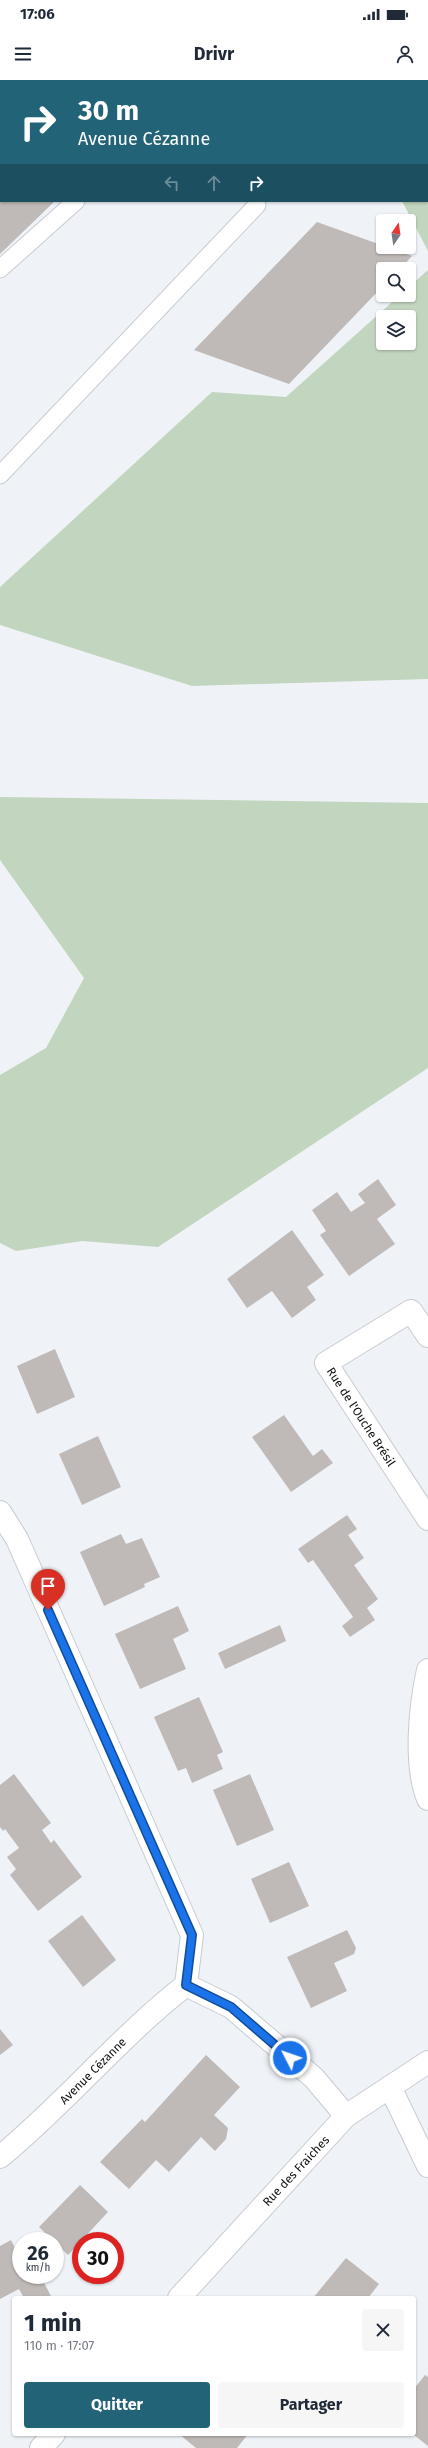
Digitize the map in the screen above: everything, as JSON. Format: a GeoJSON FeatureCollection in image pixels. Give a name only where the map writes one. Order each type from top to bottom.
{"type":"FeatureCollection","features":[{"type":"Feature","properties":{"kind":"street","name":"Rue de l'Ouche Brésil"},"geometry":{"type":"LineString","coordinates":[[428,1336],[411,1311],[326,1363],[428,1519]]}},
{"type":"Feature","properties":{"kind":"street"},"geometry":{"type":"LineString","coordinates":[[0,1512],[17,1539],[192,1935],[186,1985],[231,2007],[314,2078],[346,2116]]}},
{"type":"Feature","properties":{"kind":"street"},"geometry":{"type":"LineString","coordinates":[[428,1670],[421,1705],[422,1784],[428,1799]]}},
{"type":"Feature","properties":{"kind":"street","name":"Avenue Cézanne"},"geometry":{"type":"LineString","coordinates":[[0,2157],[38,2126],[152,2012],[186,1985]]}},
{"type":"Feature","properties":{"kind":"street","name":"Rue des Fraiches"},"geometry":{"type":"LineString","coordinates":[[181,2296],[346,2116],[428,2062]]}},
{"type":"Feature","properties":{"kind":"street"},"geometry":{"type":"LineString","coordinates":[[390,2087],[428,2166]]}},
{"type":"Feature","properties":{"kind":"street"},"geometry":{"type":"LineString","coordinates":[[41,2448],[52,2436]]}},
{"type":"Feature","properties":{"kind":"lane"},"geometry":{"type":"LineString","coordinates":[[0,269],[75,202]]}},
{"type":"Feature","properties":{"kind":"lane"},"geometry":{"type":"LineString","coordinates":[[0,475],[257,205]]}},
{"type":"Feature","properties":{"kind":"green space"},"geometry":{"type":"Polygon","coordinates":[[[403,202],[428,202],[428,251],[416,228],[416,214],[409,214],[403,202]]]}},
{"type":"Feature","properties":{"kind":"green space"},"geometry":{"type":"Polygon","coordinates":[[[428,270],[428,679],[192,686],[0,625],[0,587],[212,392],[286,397],[376,316],[376,350],[416,350],[416,310],[383,310],[392,302],[416,302],[416,281],[428,270]]]}},
{"type":"Feature","properties":{"kind":"green space"},"geometry":{"type":"Polygon","coordinates":[[[0,797],[428,803],[428,1068],[158,1247],[82,1241],[16,1251],[0,1243],[0,1075],[46,1048],[84,978],[0,860],[0,797]]]}},
{"type":"Feature","properties":{"kind":"building"},"geometry":{"type":"Polygon","coordinates":[[[0,202],[54,202],[0,254],[0,202]]]}},
{"type":"Feature","properties":{"kind":"building"},"geometry":{"type":"Polygon","coordinates":[[[317,222],[376,243],[376,254],[406,254],[412,256],[406,262],[376,262],[376,293],[289,384],[194,350],[317,222]]]}},
{"type":"Feature","properties":{"kind":"building"},"geometry":{"type":"Polygon","coordinates":[[[378,1179],[396,1205],[377,1219],[395,1244],[349,1276],[320,1235],[326,1231],[312,1210],[337,1192],[351,1212],[365,1203],[358,1194],[378,1179]]]}},
{"type":"Feature","properties":{"kind":"building"},"geometry":{"type":"Polygon","coordinates":[[[292,1230],[324,1275],[307,1287],[316,1300],[292,1318],[272,1291],[247,1308],[227,1279],[292,1230]]]}},
{"type":"Feature","properties":{"kind":"building"},"geometry":{"type":"Polygon","coordinates":[[[55,1349],[75,1397],[37,1414],[17,1366],[55,1349]]]}},
{"type":"Feature","properties":{"kind":"building"},"geometry":{"type":"Polygon","coordinates":[[[284,1415],[313,1456],[322,1449],[333,1463],[291,1492],[252,1437],[284,1415]]]}},
{"type":"Feature","properties":{"kind":"building"},"geometry":{"type":"Polygon","coordinates":[[[98,1436],[121,1487],[82,1505],[59,1454],[98,1436]]]}},
{"type":"Feature","properties":{"kind":"building"},"geometry":{"type":"Polygon","coordinates":[[[347,1515],[357,1529],[348,1535],[364,1558],[354,1565],[378,1599],[367,1608],[375,1620],[350,1637],[342,1626],[353,1617],[313,1560],[308,1563],[298,1549],[347,1515]]]}},
{"type":"Feature","properties":{"kind":"building"},"geometry":{"type":"Polygon","coordinates":[[[121,1534],[126,1544],[142,1538],[160,1577],[144,1584],[145,1587],[104,1606],[80,1552],[121,1534]]]}},
{"type":"Feature","properties":{"kind":"building"},"geometry":{"type":"Polygon","coordinates":[[[178,1606],[189,1631],[173,1639],[186,1669],[140,1689],[115,1634],[178,1606]]]}},
{"type":"Feature","properties":{"kind":"building"},"geometry":{"type":"Polygon","coordinates":[[[280,1625],[286,1641],[225,1669],[218,1653],[280,1625]]]}},
{"type":"Feature","properties":{"kind":"building"},"geometry":{"type":"Polygon","coordinates":[[[199,1697],[223,1752],[217,1755],[223,1769],[192,1783],[186,1768],[178,1771],[154,1717],[199,1697]]]}},
{"type":"Feature","properties":{"kind":"building"},"geometry":{"type":"Polygon","coordinates":[[[14,1774],[51,1823],[42,1830],[51,1843],[54,1840],[82,1877],[38,1911],[10,1875],[16,1869],[7,1857],[19,1848],[5,1829],[3,1831],[0,1827],[0,1785],[14,1774]]]}},
{"type":"Feature","properties":{"kind":"building"},"geometry":{"type":"Polygon","coordinates":[[[250,1774],[274,1830],[237,1846],[213,1790],[250,1774]]]}},
{"type":"Feature","properties":{"kind":"building"},"geometry":{"type":"Polygon","coordinates":[[[289,1862],[309,1906],[270,1923],[251,1879],[289,1862]]]}},
{"type":"Feature","properties":{"kind":"building"},"geometry":{"type":"Polygon","coordinates":[[[82,1915],[116,1960],[83,1987],[48,1941],[82,1915]]]}},
{"type":"Feature","properties":{"kind":"building"},"geometry":{"type":"Polygon","coordinates":[[[347,1930],[356,1948],[354,1954],[334,1963],[347,1991],[311,2008],[287,1957],[347,1930]]]}},
{"type":"Feature","properties":{"kind":"building"},"geometry":{"type":"Polygon","coordinates":[[[0,2029],[13,2045],[0,2055],[0,2029]]]}},
{"type":"Feature","properties":{"kind":"building"},"geometry":{"type":"Polygon","coordinates":[[[206,2055],[240,2087],[214,2115],[228,2128],[226,2139],[215,2151],[201,2137],[169,2172],[156,2160],[129,2189],[100,2162],[142,2119],[145,2122],[206,2055]]]}},
{"type":"Feature","properties":{"kind":"building"},"geometry":{"type":"Polygon","coordinates":[[[80,2185],[108,2212],[89,2232],[72,2232],[72,2251],[68,2255],[64,2251],[64,2232],[44,2232],[39,2227],[80,2185]]]}},
{"type":"Feature","properties":{"kind":"building"},"geometry":{"type":"Polygon","coordinates":[[[11,2240],[12,2284],[45,2284],[51,2296],[23,2296],[19,2289],[0,2299],[0,2246],[11,2240]]]}},
{"type":"Feature","properties":{"kind":"building"},"geometry":{"type":"Polygon","coordinates":[[[346,2258],[379,2284],[370,2296],[315,2296],[346,2258]]]}},
{"type":"Feature","properties":{"kind":"building"},"geometry":{"type":"Polygon","coordinates":[[[425,2375],[428,2377],[428,2446],[415,2436],[416,2386],[425,2375]]]}},
{"type":"Feature","properties":{"kind":"building"},"geometry":{"type":"Polygon","coordinates":[[[181,2436],[246,2436],[237,2448],[196,2448],[181,2436]]]}},
{"type":"Feature","properties":{"kind":"route"},"geometry":{"type":"LineString","coordinates":[[48,1610],[192,1935],[186,1985],[231,2007],[290,2058]]}}]}
